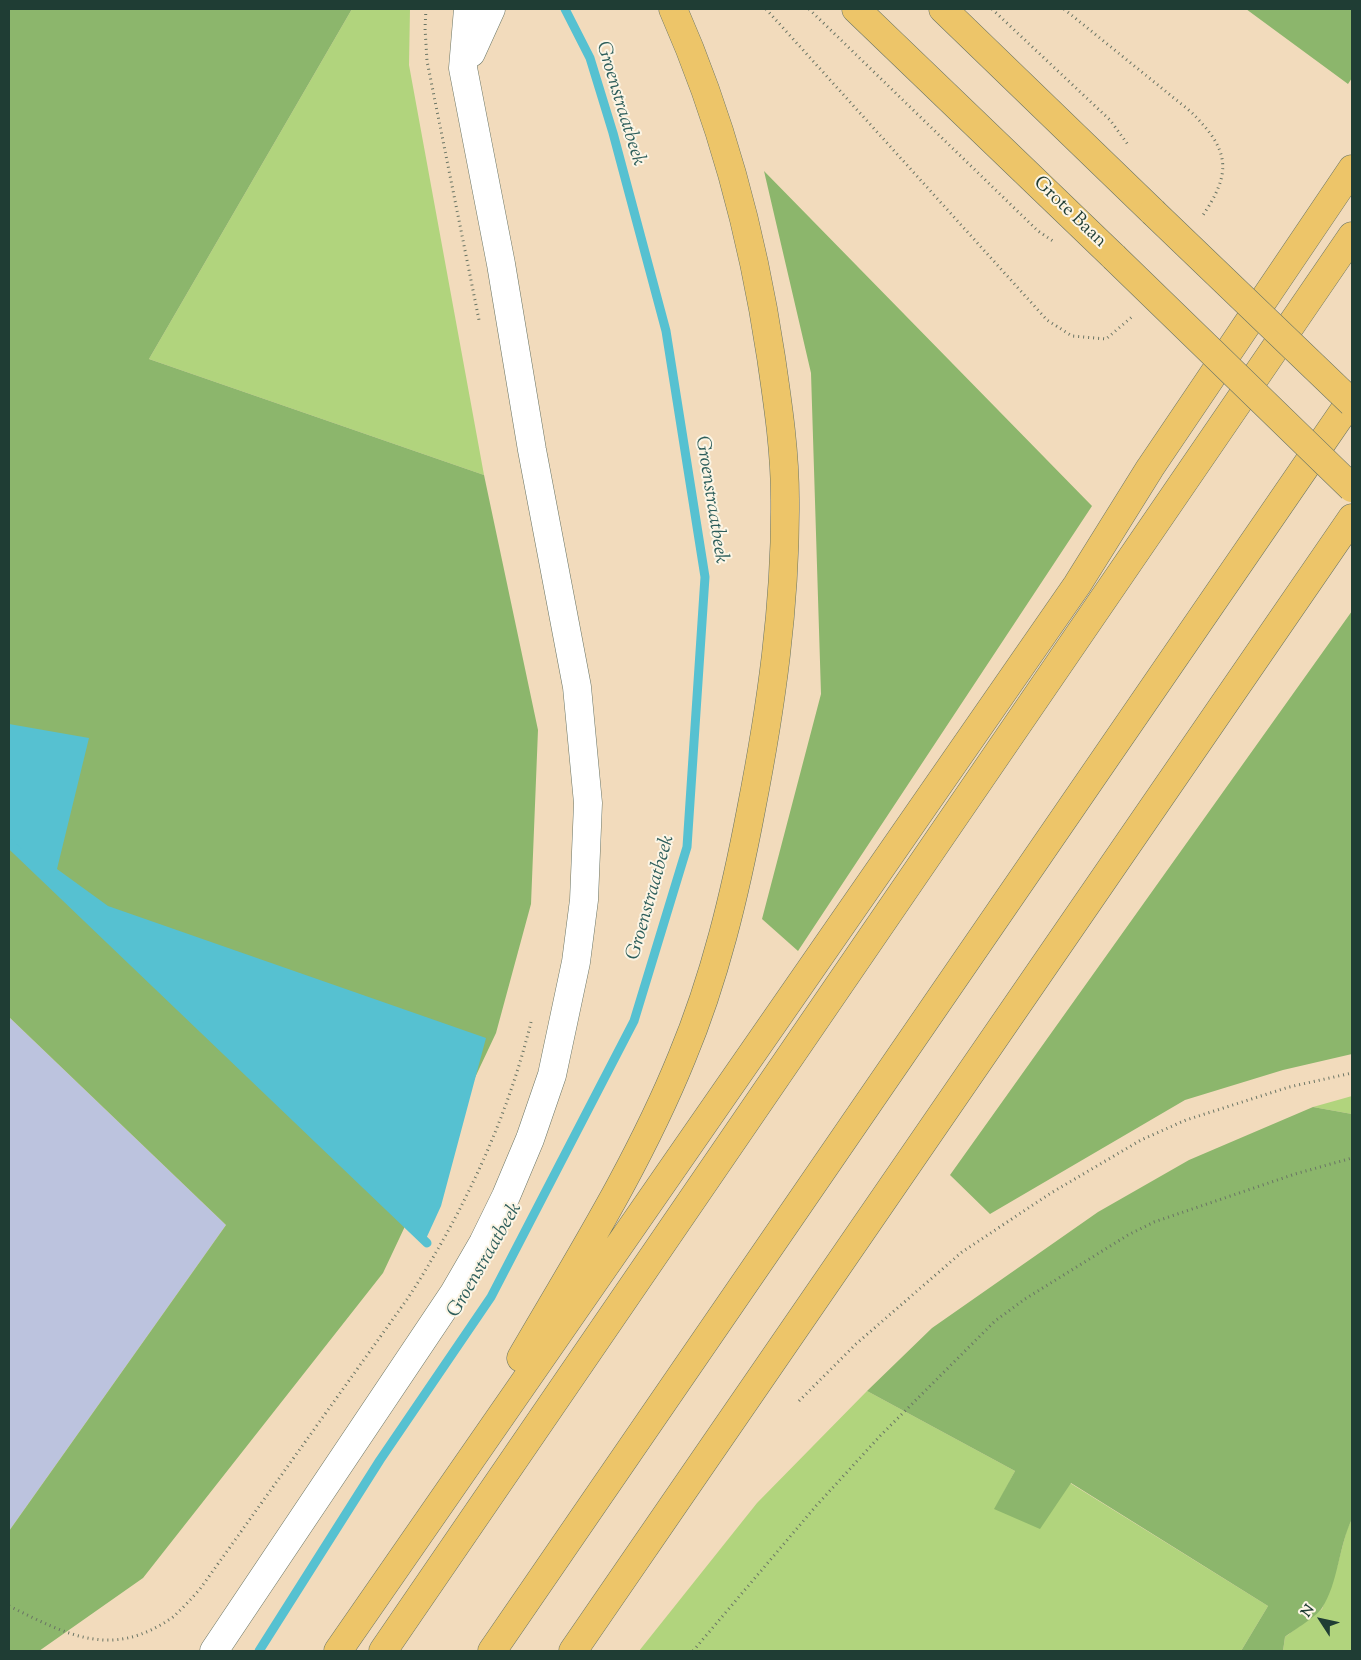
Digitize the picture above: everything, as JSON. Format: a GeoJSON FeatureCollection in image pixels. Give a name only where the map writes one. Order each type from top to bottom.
{"type":"FeatureCollection","features":[{"type":"Feature","properties":{"kind":"highway"},"geometry":{"type":"LineString","coordinates":[[421,1531],[626,1178],[682,1057],[714,967],[736,884],[771,700],[783,580],[785,497],[781,423],[764,314],[742,204],[715,116],[692,51],[673,9]]}},
{"type":"Feature","properties":{"kind":"highway","name":"Grote Baan"},"geometry":{"type":"LineString","coordinates":[[856,9],[1352,488]]}},
{"type":"Feature","properties":{"kind":"highway"},"geometry":{"type":"LineString","coordinates":[[492,1651],[1352,401],[943,9]]}},
{"type":"Feature","properties":{"kind":"highway"},"geometry":{"type":"LineString","coordinates":[[338,1651],[1071,594],[1150,468],[1352,169]]}},
{"type":"Feature","properties":{"kind":"highway"},"geometry":{"type":"LineString","coordinates":[[383,1651],[1352,236]]}},
{"type":"Feature","properties":{"kind":"highway"},"geometry":{"type":"LineString","coordinates":[[573,1651],[1352,518]]}},
{"type":"Feature","properties":{"kind":"street"},"geometry":{"type":"LineString","coordinates":[[214,1651],[454,1293],[483,1243],[506,1196],[530,1139],[549,1084],[566,1015],[576,962],[584,900],[588,803],[577,687],[463,68],[468,9]]}},
{"type":"Feature","properties":{"kind":"street"},"geometry":{"type":"LineString","coordinates":[[463,68],[481,35],[491,9]]}},
{"type":"Feature","properties":{"kind":"path"},"geometry":{"type":"LineString","coordinates":[[426,9],[424,28],[428,61],[480,325]]}},
{"type":"Feature","properties":{"kind":"path"},"geometry":{"type":"LineString","coordinates":[[809,9],[1038,231],[1061,247]]}},
{"type":"Feature","properties":{"kind":"path"},"geometry":{"type":"LineString","coordinates":[[992,9],[1110,120],[1133,151]]}},
{"type":"Feature","properties":{"kind":"path"},"geometry":{"type":"LineString","coordinates":[[9,1606],[75,1638],[110,1644],[141,1637],[172,1617],[200,1590],[433,1260],[456,1218],[495,1132],[521,1064],[532,1020]]}},
{"type":"Feature","properties":{"kind":"path"},"geometry":{"type":"LineString","coordinates":[[799,1401],[856,1344],[962,1252],[1059,1188],[1142,1140],[1186,1120],[1289,1087],[1352,1073]]}},
{"type":"Feature","properties":{"kind":"path"},"geometry":{"type":"LineString","coordinates":[[693,1651],[816,1506],[869,1448],[995,1321],[1018,1304],[1128,1235],[1154,1222],[1295,1174],[1352,1158]]}},
{"type":"Feature","properties":{"kind":"shaded area"},"geometry":{"type":"Polygon","coordinates":[[[9,1017],[226,1225],[9,1531],[9,1017]]]}},
{"type":"Feature","properties":{"kind":"green space"},"geometry":{"type":"Polygon","coordinates":[[[9,9],[352,9],[149,359],[484,475],[538,730],[531,904],[496,1033],[383,1273],[143,1578],[39,1651],[9,1651],[9,1531],[226,1225],[9,1017],[9,9]]]}},
{"type":"Feature","properties":{"kind":"green space"},"geometry":{"type":"Polygon","coordinates":[[[352,9],[410,9],[409,65],[484,475],[149,359],[352,9]]]}},
{"type":"Feature","properties":{"kind":"green space"},"geometry":{"type":"Polygon","coordinates":[[[1246,9],[1352,9],[1352,78],[1348,84],[1246,9]]]}},
{"type":"Feature","properties":{"kind":"green space"},"geometry":{"type":"Polygon","coordinates":[[[764,171],[1092,506],[798,951],[762,919],[821,694],[811,373],[764,171]]]}},
{"type":"Feature","properties":{"kind":"green space"},"geometry":{"type":"Polygon","coordinates":[[[1352,611],[1352,1054],[1283,1070],[1185,1100],[990,1214],[950,1175],[1352,611]]]}},
{"type":"Feature","properties":{"kind":"green space"},"geometry":{"type":"Polygon","coordinates":[[[1352,1096],[1352,1114],[1313,1107],[1352,1096]]]}},
{"type":"Feature","properties":{"kind":"green space"},"geometry":{"type":"Polygon","coordinates":[[[1313,1107],[1352,1114],[1352,1519],[1344,1540],[1332,1588],[1319,1612],[1285,1637],[1283,1651],[1241,1651],[1268,1606],[1071,1483],[1040,1529],[994,1509],[1015,1471],[867,1391],[932,1328],[1098,1212],[1189,1160],[1313,1107]]]}},
{"type":"Feature","properties":{"kind":"green space"},"geometry":{"type":"Polygon","coordinates":[[[867,1391],[1015,1471],[995,1509],[1070,1483],[1268,1606],[1241,1651],[639,1651],[757,1503],[867,1391]]]}},
{"type":"Feature","properties":{"kind":"green space"},"geometry":{"type":"Polygon","coordinates":[[[1352,1519],[1352,1651],[1283,1651],[1285,1637],[1322,1609],[1337,1567],[1347,1529],[1352,1519]]]}},
{"type":"Feature","properties":{"kind":"water"},"geometry":{"type":"Polygon","coordinates":[[[9,724],[89,738],[57,869],[108,906],[486,1038],[441,1206],[425,1241],[9,843],[9,724]]]}},
{"type":"Feature","properties":{"kind":"waterway","name":"Groenstraatbeek"},"geometry":{"type":"LineString","coordinates":[[259,1651],[380,1460],[491,1297],[634,1021],[687,847],[705,577],[666,331],[613,133],[590,58],[565,9]]}},
{"type":"Feature","properties":{"kind":"waterway"},"geometry":{"type":"LineString","coordinates":[[9,843],[427,1243]]}}]}
